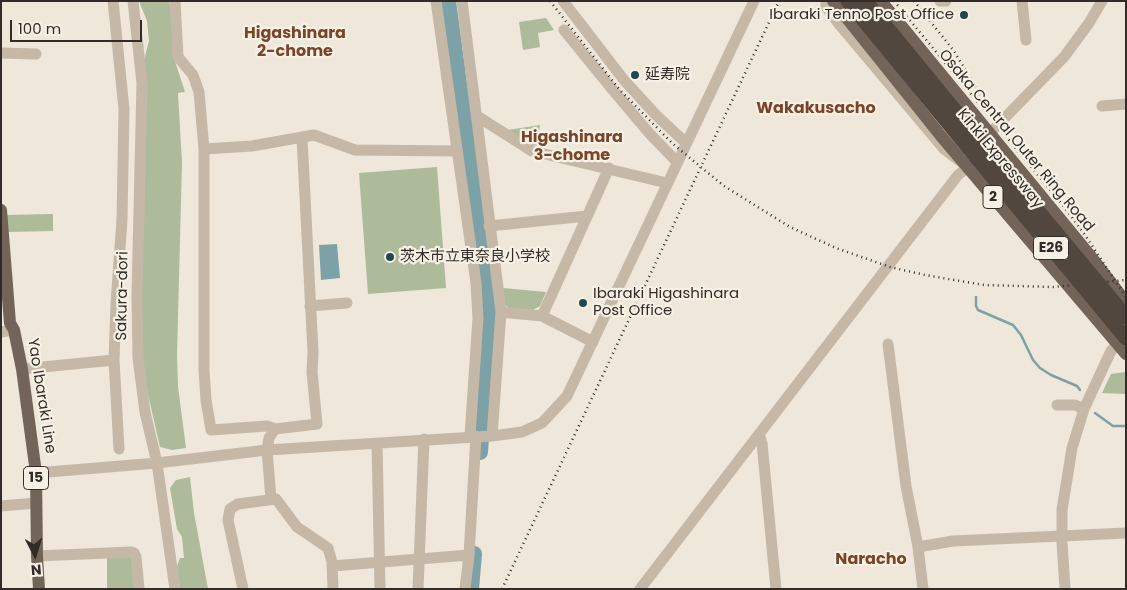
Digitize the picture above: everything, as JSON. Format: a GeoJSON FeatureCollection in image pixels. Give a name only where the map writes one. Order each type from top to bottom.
{"type":"FeatureCollection","features":[{"type":"Feature","properties":{"kind":"highway","name":"Kinki Expressway"},"geometry":{"type":"LineString","coordinates":[[848,1],[1124,343]]}},
{"type":"Feature","properties":{"kind":"highway","name":"Kinki Expressway"},"geometry":{"type":"LineString","coordinates":[[865,1],[1126,317]]}},
{"type":"Feature","properties":{"kind":"main road","name":"2"},"geometry":{"type":"LineString","coordinates":[[833,1],[1087,310],[1124,343]]}},
{"type":"Feature","properties":{"kind":"main road","name":"Osaka Central Outer Ring Road"},"geometry":{"type":"LineString","coordinates":[[880,1],[1126,302]]}},
{"type":"Feature","properties":{"kind":"main road","name":"Yao Ibaraki Line"},"geometry":{"type":"LineString","coordinates":[[1,210],[10,323],[8,331],[22,369],[36,473],[39,589]]}},
{"type":"Feature","properties":{"kind":"street"},"geometry":{"type":"LineString","coordinates":[[113,1],[124,109],[122,220],[114,360],[119,449]]}},
{"type":"Feature","properties":{"kind":"street","name":"Sakura-dori"},"geometry":{"type":"LineString","coordinates":[[133,1],[142,91],[137,296],[138,358],[145,412],[157,463],[175,589]]}},
{"type":"Feature","properties":{"kind":"street"},"geometry":{"type":"LineString","coordinates":[[175,1],[178,57],[193,75],[199,92],[204,149],[204,370],[211,430],[267,426],[275,429],[317,424],[312,372],[313,352],[302,138]]}},
{"type":"Feature","properties":{"kind":"street"},"geometry":{"type":"LineString","coordinates":[[436,1],[476,282],[478,318],[469,555],[465,589]]}},
{"type":"Feature","properties":{"kind":"street"},"geometry":{"type":"LineString","coordinates":[[462,1],[500,312],[491,436]]}},
{"type":"Feature","properties":{"kind":"street"},"geometry":{"type":"LineString","coordinates":[[563,1],[624,80],[656,115],[686,143]]}},
{"type":"Feature","properties":{"kind":"street"},"geometry":{"type":"LineString","coordinates":[[36,473],[157,463],[267,450],[491,436],[522,432],[542,423],[567,396],[754,1]]}},
{"type":"Feature","properties":{"kind":"street"},"geometry":{"type":"LineString","coordinates":[[640,589],[958,175],[968,167],[944,149],[839,24],[826,6],[826,1]]}},
{"type":"Feature","properties":{"kind":"street"},"geometry":{"type":"LineString","coordinates":[[886,1],[992,131],[1010,160]]}},
{"type":"Feature","properties":{"kind":"street"},"geometry":{"type":"LineString","coordinates":[[940,1],[946,1]]}},
{"type":"Feature","properties":{"kind":"street"},"geometry":{"type":"LineString","coordinates":[[1022,1],[1026,40]]}},
{"type":"Feature","properties":{"kind":"street"},"geometry":{"type":"LineString","coordinates":[[992,131],[1064,57],[1089,23],[1102,1]]}},
{"type":"Feature","properties":{"kind":"street"},"geometry":{"type":"LineString","coordinates":[[564,30],[650,134],[677,162]]}},
{"type":"Feature","properties":{"kind":"street"},"geometry":{"type":"LineString","coordinates":[[1,53],[36,54]]}},
{"type":"Feature","properties":{"kind":"street"},"geometry":{"type":"LineString","coordinates":[[612,89],[624,80]]}},
{"type":"Feature","properties":{"kind":"street"},"geometry":{"type":"LineString","coordinates":[[1102,106],[1126,104]]}},
{"type":"Feature","properties":{"kind":"street"},"geometry":{"type":"LineString","coordinates":[[477,116],[532,150],[667,183]]}},
{"type":"Feature","properties":{"kind":"street"},"geometry":{"type":"LineString","coordinates":[[204,149],[252,146],[314,135],[355,150],[457,151]]}},
{"type":"Feature","properties":{"kind":"street"},"geometry":{"type":"LineString","coordinates":[[542,316],[609,168]]}},
{"type":"Feature","properties":{"kind":"street"},"geometry":{"type":"LineString","coordinates":[[489,226],[587,216]]}},
{"type":"Feature","properties":{"kind":"street"},"geometry":{"type":"LineString","coordinates":[[1088,254],[1100,298],[1126,329]]}},
{"type":"Feature","properties":{"kind":"street"},"geometry":{"type":"LineString","coordinates":[[310,306],[347,304]]}},
{"type":"Feature","properties":{"kind":"street"},"geometry":{"type":"LineString","coordinates":[[500,312],[542,316],[593,342]]}},
{"type":"Feature","properties":{"kind":"street"},"geometry":{"type":"LineString","coordinates":[[1065,589],[1062,537],[1063,503],[1069,461],[1084,409],[1103,368],[1111,351],[1124,343]]}},
{"type":"Feature","properties":{"kind":"street"},"geometry":{"type":"LineString","coordinates":[[888,344],[906,486],[918,547],[923,589]]}},
{"type":"Feature","properties":{"kind":"street"},"geometry":{"type":"LineString","coordinates":[[22,369],[114,360]]}},
{"type":"Feature","properties":{"kind":"street"},"geometry":{"type":"LineString","coordinates":[[1057,405],[1075,405],[1084,409]]}},
{"type":"Feature","properties":{"kind":"street"},"geometry":{"type":"LineString","coordinates":[[270,499],[267,450],[269,438],[275,429]]}},
{"type":"Feature","properties":{"kind":"street"},"geometry":{"type":"LineString","coordinates":[[759,434],[762,443],[776,589]]}},
{"type":"Feature","properties":{"kind":"street"},"geometry":{"type":"LineString","coordinates":[[418,589],[424,439]]}},
{"type":"Feature","properties":{"kind":"street"},"geometry":{"type":"LineString","coordinates":[[377,443],[380,589]]}},
{"type":"Feature","properties":{"kind":"street"},"geometry":{"type":"LineString","coordinates":[[244,589],[228,520],[230,509],[238,504],[270,499],[276,499],[297,527],[328,548],[332,566],[333,589]]}},
{"type":"Feature","properties":{"kind":"street"},"geometry":{"type":"LineString","coordinates":[[1,506],[36,503]]}},
{"type":"Feature","properties":{"kind":"street"},"geometry":{"type":"LineString","coordinates":[[918,547],[953,541],[1126,533]]}},
{"type":"Feature","properties":{"kind":"street"},"geometry":{"type":"LineString","coordinates":[[37,556],[131,552],[134,553],[136,558],[139,589]]}},
{"type":"Feature","properties":{"kind":"street"},"geometry":{"type":"LineString","coordinates":[[332,566],[469,555]]}},
{"type":"Feature","properties":{"kind":"green space"},"geometry":{"type":"Polygon","coordinates":[[[139,1],[169,1],[172,16],[173,55],[185,92],[178,93],[182,163],[177,355],[178,387],[186,448],[172,450],[160,447],[145,381],[141,333],[144,60],[149,41],[147,21],[139,1]]]}},
{"type":"Feature","properties":{"kind":"green space"},"geometry":{"type":"Polygon","coordinates":[[[546,18],[554,30],[538,33],[540,47],[523,50],[519,22],[546,18]]]}},
{"type":"Feature","properties":{"kind":"green space"},"geometry":{"type":"Polygon","coordinates":[[[540,125],[537,146],[529,144],[508,130],[540,125]]]}},
{"type":"Feature","properties":{"kind":"green space"},"geometry":{"type":"Polygon","coordinates":[[[437,167],[446,288],[368,294],[359,173],[437,167]]]}},
{"type":"Feature","properties":{"kind":"green space"},"geometry":{"type":"Polygon","coordinates":[[[53,214],[53,231],[6,232],[6,215],[53,214]]]}},
{"type":"Feature","properties":{"kind":"green space"},"geometry":{"type":"Polygon","coordinates":[[[503,288],[546,292],[540,306],[533,310],[510,309],[505,305],[503,288]]]}},
{"type":"Feature","properties":{"kind":"green space"},"geometry":{"type":"Polygon","coordinates":[[[1125,372],[1126,394],[1102,393],[1111,374],[1125,372]]]}},
{"type":"Feature","properties":{"kind":"green space"},"geometry":{"type":"Polygon","coordinates":[[[190,477],[194,513],[208,589],[180,589],[177,566],[180,558],[184,558],[182,537],[177,529],[170,488],[176,480],[190,477]]]}},
{"type":"Feature","properties":{"kind":"green space"},"geometry":{"type":"Polygon","coordinates":[[[129,557],[132,559],[134,589],[107,589],[107,558],[129,557]]]}},
{"type":"Feature","properties":{"kind":"water"},"geometry":{"type":"Polygon","coordinates":[[[337,244],[340,278],[321,280],[319,245],[337,244]]]}},
{"type":"Feature","properties":{"kind":"waterway"},"geometry":{"type":"LineString","coordinates":[[448,1],[490,314],[480,452]]}},
{"type":"Feature","properties":{"kind":"waterway"},"geometry":{"type":"LineString","coordinates":[[976,297],[978,310],[1013,325],[1021,335],[1033,360],[1040,368],[1077,386],[1080,390]]}},
{"type":"Feature","properties":{"kind":"waterway"},"geometry":{"type":"LineString","coordinates":[[1095,413],[1113,426],[1126,426]]}},
{"type":"Feature","properties":{"kind":"waterway"},"geometry":{"type":"LineString","coordinates":[[471,589],[474,554]]}},
{"type":"Feature","properties":{"kind":"railway"},"geometry":{"type":"LineString","coordinates":[[550,1],[619,89],[673,144],[724,186],[790,227],[836,248],[890,267],[984,285],[1053,287],[1126,280]]}},
{"type":"Feature","properties":{"kind":"railway"},"geometry":{"type":"LineString","coordinates":[[502,589],[779,1]]}},
{"type":"Feature","properties":{"kind":"railway"},"geometry":{"type":"LineString","coordinates":[[894,1],[1062,204],[1126,297]]}},
{"type":"Feature","properties":{"kind":"railway"},"geometry":{"type":"LineString","coordinates":[[914,1],[954,51],[980,95]]}},
{"type":"Feature","properties":{"kind":"place","name":"Ibaraki Tenno Post Office"},"geometry":{"type":"Point","coordinates":[964,15]}},
{"type":"Feature","properties":{"kind":"place","name":"延寿院"},"geometry":{"type":"Point","coordinates":[635,75]}},
{"type":"Feature","properties":{"kind":"place","name":"茨木市立東奈良小学校"},"geometry":{"type":"Point","coordinates":[390,257]}},
{"type":"Feature","properties":{"kind":"place","name":"Ibaraki Higashinara Post Office"},"geometry":{"type":"Point","coordinates":[583,303]}},
{"type":"Feature","properties":{"kind":"district","name":"Higashinara 2-chome"},"geometry":{"type":"Point","coordinates":[295,43]}},
{"type":"Feature","properties":{"kind":"district","name":"Wakakusacho"},"geometry":{"type":"Point","coordinates":[816,109]}},
{"type":"Feature","properties":{"kind":"district","name":"Higashinara 3-chome"},"geometry":{"type":"Point","coordinates":[572,147]}},
{"type":"Feature","properties":{"kind":"district","name":"Naracho"},"geometry":{"type":"Point","coordinates":[871,560]}}]}
